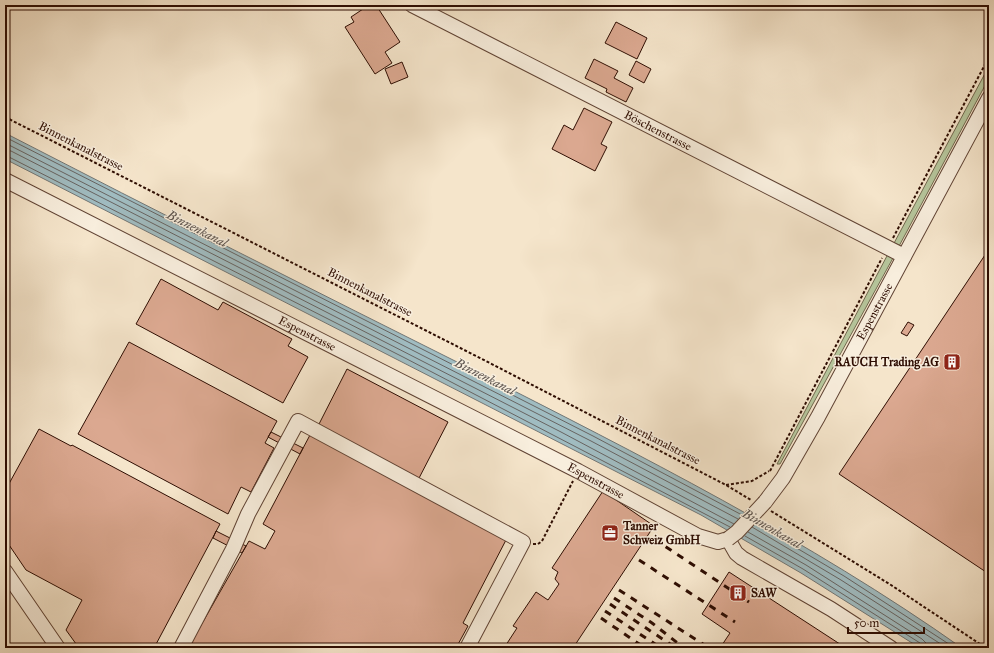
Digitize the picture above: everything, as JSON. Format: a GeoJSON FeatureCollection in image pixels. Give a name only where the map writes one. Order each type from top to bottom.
{"type":"FeatureCollection","features":[{"type":"Feature","properties":{"kind":"street","name":"Böschenstrasse"},"geometry":{"type":"LineString","coordinates":[[412,5],[904,256]]}},
{"type":"Feature","properties":{"kind":"street","name":"Espenstrasse"},"geometry":{"type":"LineString","coordinates":[[5,180],[578,471],[698,536],[723,540],[737,532],[762,505],[783,478],[818,417],[989,98]]}},
{"type":"Feature","properties":{"kind":"street"},"geometry":{"type":"LineString","coordinates":[[181,648],[233,549],[248,514],[298,421],[523,542],[467,648]]}},
{"type":"Feature","properties":{"kind":"street"},"geometry":{"type":"LineString","coordinates":[[723,540],[736,553],[749,562],[832,609],[891,648]]}},
{"type":"Feature","properties":{"kind":"street"},"geometry":{"type":"LineString","coordinates":[[5,570],[58,648]]}},
{"type":"Feature","properties":{"kind":"path"},"geometry":{"type":"LineString","coordinates":[[726,485],[752,481],[770,471],[989,57]]}},
{"type":"Feature","properties":{"kind":"path","name":"Binnenkanalstrasse"},"geometry":{"type":"LineString","coordinates":[[5,118],[726,485],[762,505],[890,585],[986,648]]}},
{"type":"Feature","properties":{"kind":"path"},"geometry":{"type":"LineString","coordinates":[[523,542],[531,545],[538,544],[542,541],[578,471]]}},
{"type":"Feature","properties":{"kind":"path"},"geometry":{"type":"LineString","coordinates":[[770,471],[783,478]]}},
{"type":"Feature","properties":{"kind":"green space"},"geometry":{"type":"Polygon","coordinates":[[[989,66],[989,78],[898,248],[893,245],[989,66]]]}},
{"type":"Feature","properties":{"kind":"green space"},"geometry":{"type":"Polygon","coordinates":[[[888,254],[893,258],[780,464],[777,464],[888,254]]]}},
{"type":"Feature","properties":{"kind":"water","name":"Binnenkanal"},"geometry":{"type":"Polygon","coordinates":[[[5,133],[473,370],[723,500],[845,571],[962,648],[920,648],[801,573],[701,515],[5,159],[5,133]]]}},
{"type":"Feature","properties":{"kind":"building"},"geometry":{"type":"Polygon","coordinates":[[[369,5],[376,5],[400,42],[385,52],[392,63],[375,74],[345,27],[354,22],[351,17],[369,5]]]}},
{"type":"Feature","properties":{"kind":"building"},"geometry":{"type":"Polygon","coordinates":[[[616,22],[647,38],[637,59],[605,43],[616,22]]]}},
{"type":"Feature","properties":{"kind":"building"},"geometry":{"type":"Polygon","coordinates":[[[594,59],[618,71],[614,78],[633,88],[626,102],[606,92],[607,89],[585,78],[594,59]]]}},
{"type":"Feature","properties":{"kind":"building"},"geometry":{"type":"Polygon","coordinates":[[[636,61],[651,69],[644,83],[629,75],[636,61]]]}},
{"type":"Feature","properties":{"kind":"building"},"geometry":{"type":"Polygon","coordinates":[[[402,62],[408,77],[391,84],[385,69],[402,62]]]}},
{"type":"Feature","properties":{"kind":"building"},"geometry":{"type":"Polygon","coordinates":[[[584,108],[612,122],[601,144],[607,147],[595,171],[552,149],[564,125],[573,130],[584,108]]]}},
{"type":"Feature","properties":{"kind":"building","name":"RAUCH Trading AG"},"geometry":{"type":"Polygon","coordinates":[[[989,249],[989,574],[839,474],[989,249]]]}},
{"type":"Feature","properties":{"kind":"building"},"geometry":{"type":"Polygon","coordinates":[[[161,279],[218,310],[223,302],[292,339],[288,346],[308,357],[283,403],[136,324],[161,279]]]}},
{"type":"Feature","properties":{"kind":"building"},"geometry":{"type":"Polygon","coordinates":[[[908,322],[914,325],[907,336],[901,333],[908,322]]]}},
{"type":"Feature","properties":{"kind":"building"},"geometry":{"type":"Polygon","coordinates":[[[129,342],[277,421],[265,443],[274,448],[251,492],[241,487],[228,514],[78,434],[129,342]]]}},
{"type":"Feature","properties":{"kind":"building"},"geometry":{"type":"Polygon","coordinates":[[[347,369],[448,422],[417,482],[317,428],[347,369]]]}},
{"type":"Feature","properties":{"kind":"building"},"geometry":{"type":"Polygon","coordinates":[[[39,429],[220,524],[154,648],[79,648],[66,630],[82,600],[26,570],[5,539],[5,491],[39,429]]]}},
{"type":"Feature","properties":{"kind":"building"},"geometry":{"type":"Polygon","coordinates":[[[271,432],[303,448],[300,454],[268,437],[271,432]]]}},
{"type":"Feature","properties":{"kind":"building"},"geometry":{"type":"Polygon","coordinates":[[[310,435],[506,540],[463,623],[468,626],[456,648],[188,648],[249,541],[265,549],[275,531],[263,524],[310,435]]]}},
{"type":"Feature","properties":{"kind":"building"},"geometry":{"type":"Polygon","coordinates":[[[603,491],[654,526],[573,648],[504,648],[517,628],[513,626],[536,592],[548,600],[559,584],[555,579],[558,572],[552,568],[603,491]]]}},
{"type":"Feature","properties":{"kind":"building"},"geometry":{"type":"Polygon","coordinates":[[[216,531],[246,546],[242,553],[213,538],[216,531]]]}},
{"type":"Feature","properties":{"kind":"building","name":"SAW"},"geometry":{"type":"Polygon","coordinates":[[[729,572],[846,648],[720,648],[730,633],[702,614],[729,572]]]}},
{"type":"Feature","properties":{"kind":"railway"},"geometry":{"type":"LineString","coordinates":[[654,539],[749,602]]}},
{"type":"Feature","properties":{"kind":"railway"},"geometry":{"type":"LineString","coordinates":[[639,560],[735,622]]}},
{"type":"Feature","properties":{"kind":"railway"},"geometry":{"type":"LineString","coordinates":[[619,590],[709,648]]}},
{"type":"Feature","properties":{"kind":"railway"},"geometry":{"type":"LineString","coordinates":[[614,598],[652,623],[684,648]]}},
{"type":"Feature","properties":{"kind":"railway"},"geometry":{"type":"LineString","coordinates":[[610,604],[676,648]]}},
{"type":"Feature","properties":{"kind":"railway"},"geometry":{"type":"LineString","coordinates":[[605,611],[661,648]]}},
{"type":"Feature","properties":{"kind":"railway"},"geometry":{"type":"LineString","coordinates":[[601,618],[645,648]]}},
{"type":"Feature","properties":{"kind":"place","name":"RAUCH Trading AG"},"geometry":{"type":"Point","coordinates":[952,362]}},
{"type":"Feature","properties":{"kind":"place","name":"Tanner Schweiz GmbH"},"geometry":{"type":"Point","coordinates":[610,533]}},
{"type":"Feature","properties":{"kind":"place","name":"SAW"},"geometry":{"type":"Point","coordinates":[738,593]}}]}
